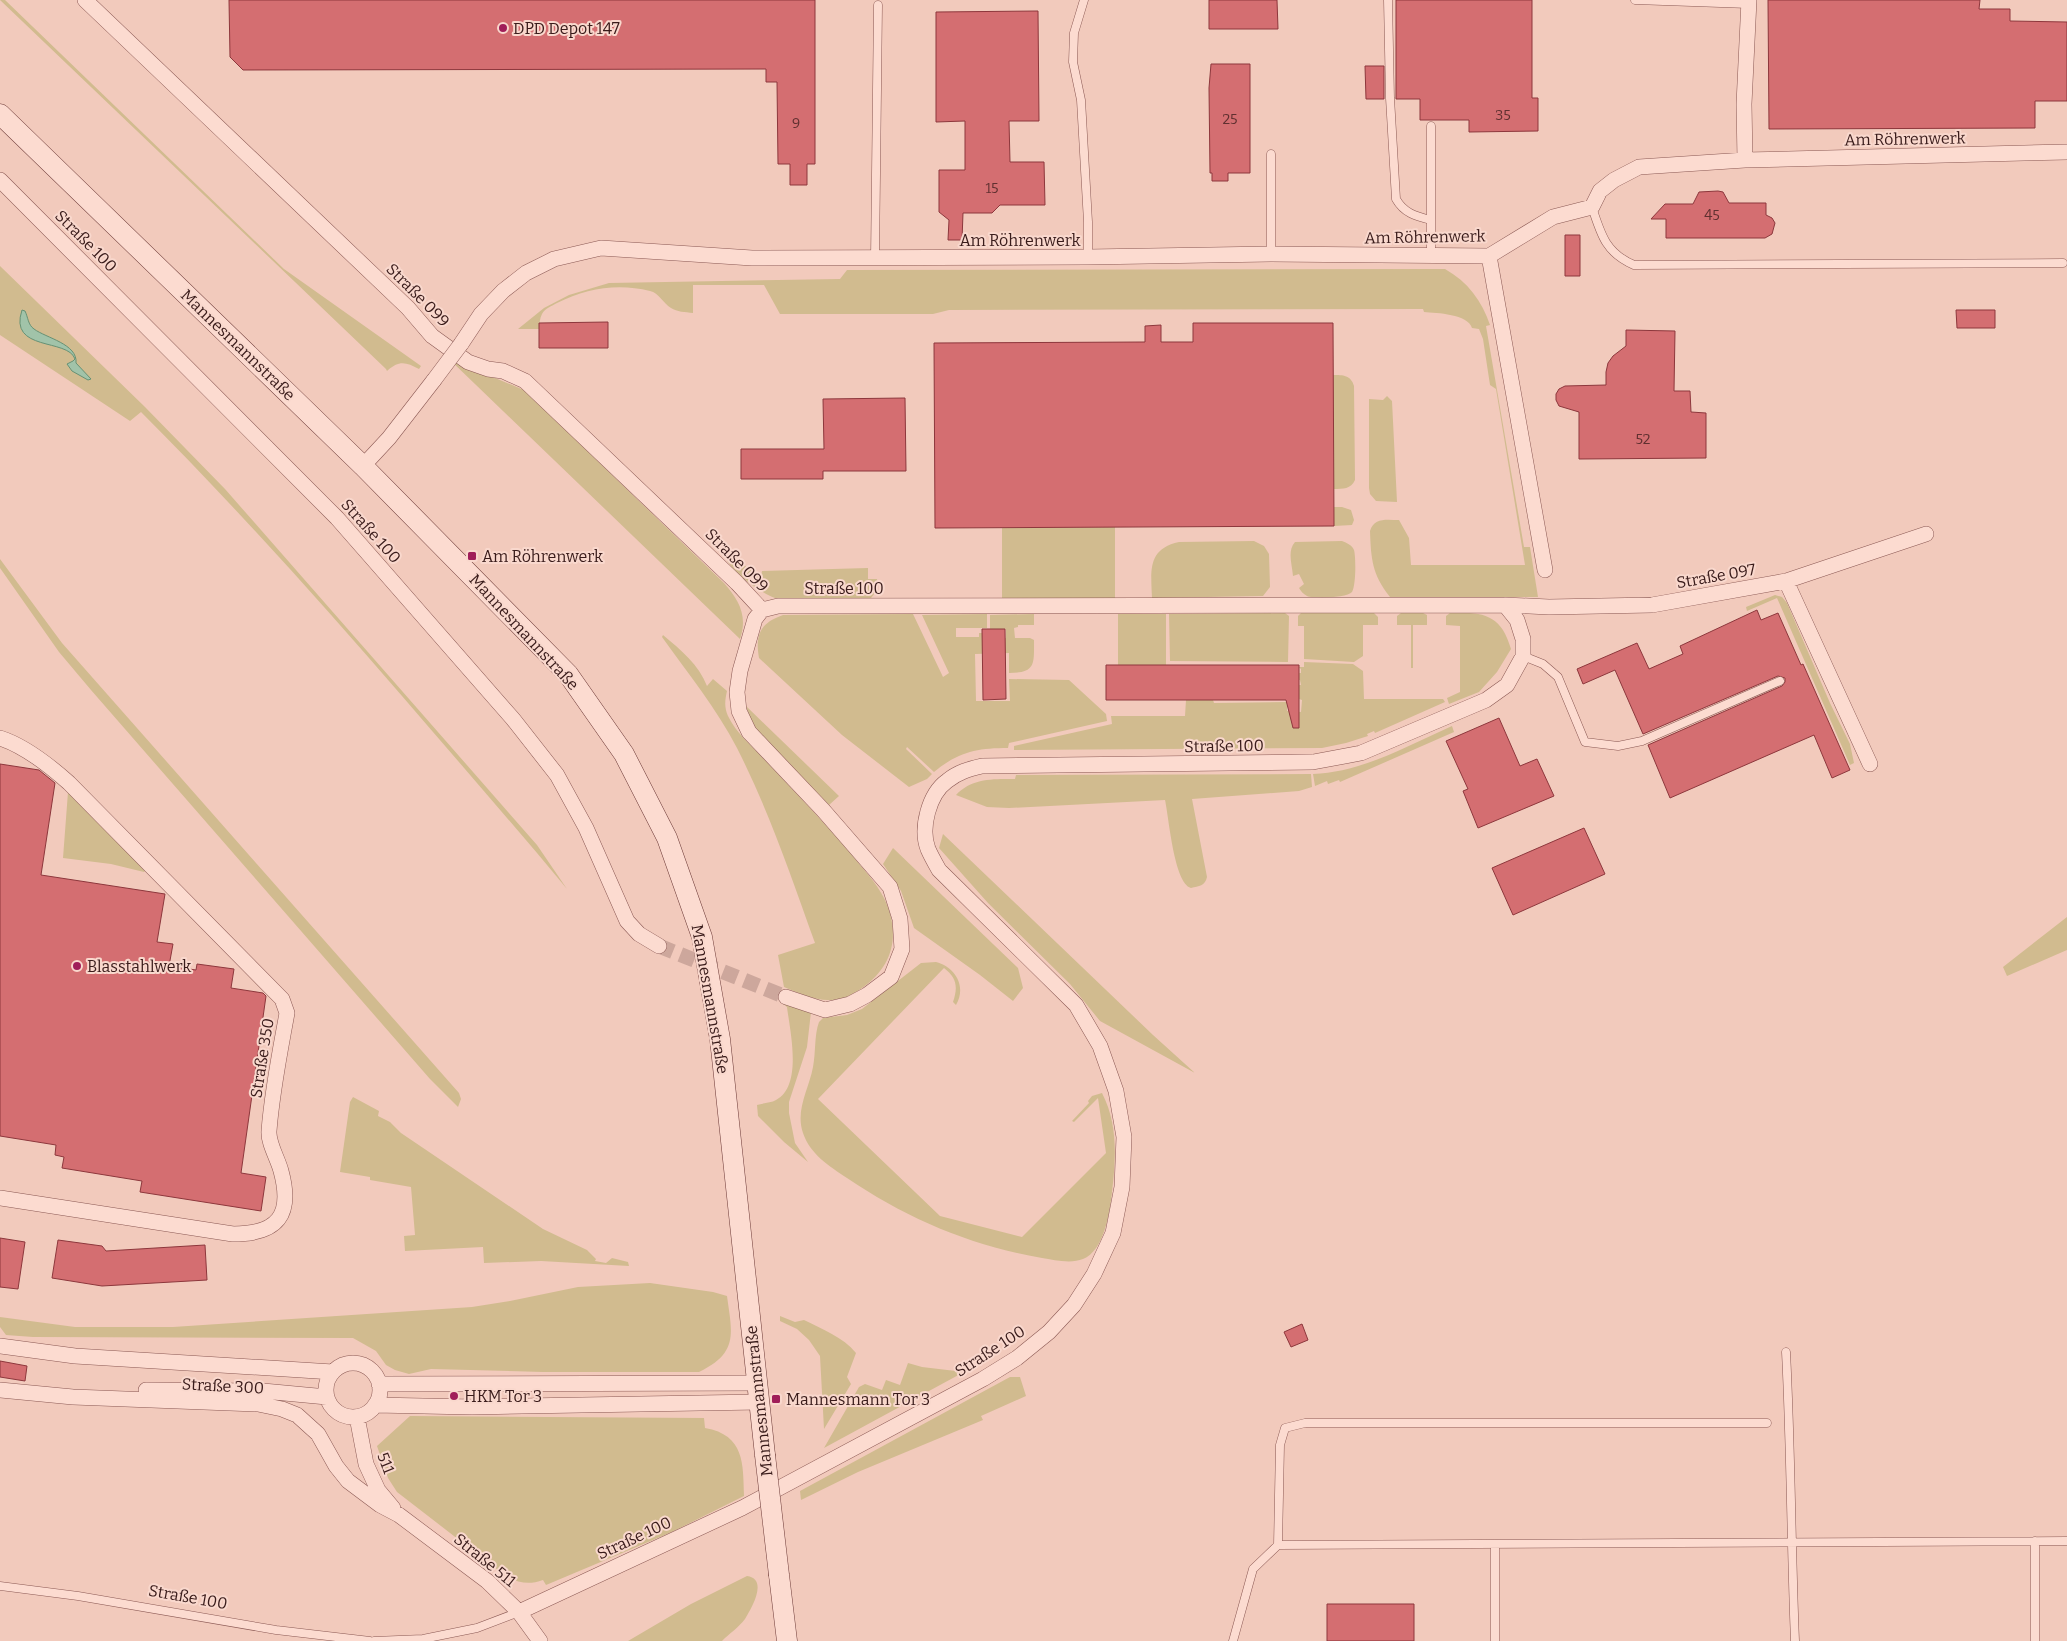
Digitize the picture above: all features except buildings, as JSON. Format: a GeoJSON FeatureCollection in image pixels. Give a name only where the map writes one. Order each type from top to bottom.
{"type":"FeatureCollection","features":[{"type":"Feature","properties":{"kind":"main road","name":"Mannesmannstraße"},"geometry":{"type":"LineString","coordinates":[[0,114],[363,466],[568,674],[624,754],[667,838],[702,937],[720,1039],[787,1641]]}},
{"type":"Feature","properties":{"kind":"street","name":"Straße 099"},"geometry":{"type":"LineString","coordinates":[[85,0],[408,308],[432,336],[468,362],[488,369],[503,371],[525,381],[737,583],[762,610]]}},
{"type":"Feature","properties":{"kind":"street"},"geometry":{"type":"LineString","coordinates":[[1745,160],[1744,104],[1749,2]]}},
{"type":"Feature","properties":{"kind":"street","name":"Am Röhrenwerk"},"geometry":{"type":"LineString","coordinates":[[363,466],[389,438],[461,344],[481,314],[503,291],[526,273],[554,259],[602,248],[752,258],[875,259],[1271,254],[1489,256],[1553,216],[1592,207],[1600,191],[1614,180],[1639,167],[1745,160],[2067,152]]}},
{"type":"Feature","properties":{"kind":"street","name":"Straße 100"},"geometry":{"type":"LineString","coordinates":[[0,180],[337,518],[513,719],[557,774],[586,828],[627,921],[640,934],[660,946]]}},
{"type":"Feature","properties":{"kind":"street"},"geometry":{"type":"LineString","coordinates":[[1489,256],[1545,570]]}},
{"type":"Feature","properties":{"kind":"street","name":"Straße 097"},"geometry":{"type":"LineString","coordinates":[[1505,605],[1549,607],[1652,605],[1786,581],[1926,534]]}},
{"type":"Feature","properties":{"kind":"street"},"geometry":{"type":"LineString","coordinates":[[1786,581],[1870,764]]}},
{"type":"Feature","properties":{"kind":"street","name":"Straße 100"},"geometry":{"type":"LineString","coordinates":[[762,610],[778,606],[1505,605]]}},
{"type":"Feature","properties":{"kind":"street"},"geometry":{"type":"LineString","coordinates":[[1505,605],[1517,620],[1523,639],[1523,656]]}},
{"type":"Feature","properties":{"kind":"street"},"geometry":{"type":"LineString","coordinates":[[762,610],[755,620],[740,671],[737,692],[739,711],[749,732],[890,887],[900,919],[902,949],[891,977],[867,995],[850,1004],[825,1010],[786,997]]}},
{"type":"Feature","properties":{"kind":"street","name":"Straße 100"},"geometry":{"type":"LineString","coordinates":[[519,1612],[742,1508],[983,1379],[1017,1358],[1050,1332],[1074,1305],[1094,1274],[1113,1233],[1122,1187],[1124,1137],[1116,1091],[1100,1046],[1076,1005],[939,870],[927,848],[924,826],[931,802],[945,782],[965,769],[982,766],[1313,762],[1361,753],[1486,700],[1507,685],[1523,656]]}},
{"type":"Feature","properties":{"kind":"street","name":"Straße 350"},"geometry":{"type":"LineString","coordinates":[[0,738],[47,764],[69,783],[282,999],[287,1013],[268,1134],[282,1172],[286,1200],[280,1217],[270,1227],[252,1234],[233,1234],[0,1198]]}},
{"type":"Feature","properties":{"kind":"street","name":"Straße 300"},"geometry":{"type":"LineString","coordinates":[[0,1346],[75,1356],[333,1372]]}},
{"type":"Feature","properties":{"kind":"street"},"geometry":{"type":"LineString","coordinates":[[347,1364],[364,1365],[376,1376],[380,1384],[380,1391],[375,1405],[370,1411],[357,1417],[335,1410],[327,1397],[326,1388],[333,1372],[347,1364]]}},
{"type":"Feature","properties":{"kind":"street"},"geometry":{"type":"LineString","coordinates":[[380,1384],[758,1392]]}},
{"type":"Feature","properties":{"kind":"street","name":"Straße 300"},"geometry":{"type":"LineString","coordinates":[[0,1390],[72,1397],[258,1404],[282,1408],[297,1415],[318,1434],[336,1466],[348,1481],[380,1505],[399,1515]]}},
{"type":"Feature","properties":{"kind":"street"},"geometry":{"type":"LineString","coordinates":[[72,1397],[147,1390],[196,1390],[263,1391],[327,1397]]}},
{"type":"Feature","properties":{"kind":"street"},"geometry":{"type":"LineString","coordinates":[[375,1405],[472,1407],[758,1392]]}},
{"type":"Feature","properties":{"kind":"street","name":"511"},"geometry":{"type":"LineString","coordinates":[[357,1417],[366,1464],[378,1490],[399,1515]]}},
{"type":"Feature","properties":{"kind":"street","name":"Straße 511"},"geometry":{"type":"LineString","coordinates":[[399,1515],[487,1581],[519,1612],[540,1641]]}},
{"type":"Feature","properties":{"kind":"lane"},"geometry":{"type":"LineString","coordinates":[[1084,0],[1074,33],[1073,62],[1081,100],[1088,222],[1088,257]]}},
{"type":"Feature","properties":{"kind":"lane"},"geometry":{"type":"LineString","coordinates":[[1388,0],[1390,98],[1396,200],[1401,209],[1413,216],[1431,220]]}},
{"type":"Feature","properties":{"kind":"lane"},"geometry":{"type":"LineString","coordinates":[[1634,0],[1749,2]]}},
{"type":"Feature","properties":{"kind":"lane"},"geometry":{"type":"LineString","coordinates":[[875,259],[878,5]]}},
{"type":"Feature","properties":{"kind":"lane"},"geometry":{"type":"LineString","coordinates":[[1431,126],[1431,256]]}},
{"type":"Feature","properties":{"kind":"lane"},"geometry":{"type":"LineString","coordinates":[[1271,154],[1271,254]]}},
{"type":"Feature","properties":{"kind":"lane"},"geometry":{"type":"LineString","coordinates":[[1592,207],[1607,247],[1620,260],[1634,265],[2063,262]]}},
{"type":"Feature","properties":{"kind":"lane"},"geometry":{"type":"LineString","coordinates":[[1523,656],[1543,664],[1558,677],[1566,692],[1585,742],[1618,746],[1642,741],[1780,682]]}},
{"type":"Feature","properties":{"kind":"lane"},"geometry":{"type":"LineString","coordinates":[[1786,1352],[1795,1641]]}},
{"type":"Feature","properties":{"kind":"lane"},"geometry":{"type":"LineString","coordinates":[[1278,1545],[1280,1444],[1285,1428],[1305,1423],[1767,1422]]}},
{"type":"Feature","properties":{"kind":"lane"},"geometry":{"type":"LineString","coordinates":[[1233,1641],[1253,1569],[1278,1545],[2067,1541]]}},
{"type":"Feature","properties":{"kind":"lane"},"geometry":{"type":"LineString","coordinates":[[2034,1542],[2035,1641]]}},
{"type":"Feature","properties":{"kind":"lane"},"geometry":{"type":"LineString","coordinates":[[1495,1544],[1495,1641]]}},
{"type":"Feature","properties":{"kind":"lane","name":"Straße 100"},"geometry":{"type":"LineString","coordinates":[[0,1586],[78,1596],[276,1630],[370,1641]]}},
{"type":"Feature","properties":{"kind":"lane","name":"Straße 100"},"geometry":{"type":"LineString","coordinates":[[374,1641],[423,1639],[477,1628],[519,1612]]}},
{"type":"Feature","properties":{"kind":"shaded area"},"geometry":{"type":"Polygon","coordinates":[[[0,0],[5,0],[284,269],[421,366],[419,369],[403,363],[395,365],[387,371],[0,0]]]}},
{"type":"Feature","properties":{"kind":"shaded area"},"geometry":{"type":"Polygon","coordinates":[[[0,266],[145,407],[225,489],[537,845],[567,889],[402,696],[306,588],[241,516],[141,412],[130,421],[0,335],[0,266]]]}},
{"type":"Feature","properties":{"kind":"shaded area"},"geometry":{"type":"Polygon","coordinates":[[[1445,269],[1461,280],[1473,293],[1483,308],[1490,325],[1486,326],[1524,547],[1530,547],[1538,597],[1390,597],[1376,573],[1371,550],[1370,531],[1375,523],[1382,520],[1399,520],[1409,538],[1411,565],[1525,565],[1496,389],[1490,385],[1483,339],[1479,329],[1472,328],[1465,320],[1451,315],[1424,312],[1423,309],[949,310],[933,314],[780,314],[764,285],[693,285],[693,313],[673,309],[650,291],[626,287],[603,288],[568,298],[549,307],[542,314],[539,329],[518,329],[544,308],[569,295],[609,283],[840,279],[847,270],[1445,269]]]}},
{"type":"Feature","properties":{"kind":"shaded area"},"geometry":{"type":"Polygon","coordinates":[[[22,310],[25,311],[29,323],[34,329],[67,346],[72,351],[75,356],[76,363],[91,379],[88,380],[72,371],[67,364],[75,359],[70,353],[62,348],[31,338],[23,332],[20,323],[22,310]]]}},
{"type":"Feature","properties":{"kind":"shaded area"},"geometry":{"type":"Polygon","coordinates":[[[420,331],[476,370],[524,390],[724,583],[741,609],[743,623],[740,639],[420,331]]]}},
{"type":"Feature","properties":{"kind":"shaded area"},"geometry":{"type":"Polygon","coordinates":[[[1333,375],[1349,378],[1354,386],[1355,480],[1349,487],[1341,489],[1334,489],[1333,375]]]}},
{"type":"Feature","properties":{"kind":"shaded area"},"geometry":{"type":"Polygon","coordinates":[[[1387,396],[1392,401],[1397,502],[1376,501],[1370,494],[1369,488],[1369,399],[1383,400],[1387,396]]]}},
{"type":"Feature","properties":{"kind":"shaded area"},"geometry":{"type":"Polygon","coordinates":[[[1334,507],[1351,510],[1354,520],[1352,525],[1334,526],[1334,507]]]}},
{"type":"Feature","properties":{"kind":"shaded area"},"geometry":{"type":"Polygon","coordinates":[[[1115,527],[1115,598],[1002,598],[1002,528],[1115,527]]]}},
{"type":"Feature","properties":{"kind":"shaded area"},"geometry":{"type":"Polygon","coordinates":[[[1254,541],[1264,546],[1269,554],[1270,587],[1263,596],[1152,598],[1151,579],[1153,562],[1161,550],[1169,545],[1179,542],[1254,541]]]}},
{"type":"Feature","properties":{"kind":"shaded area"},"geometry":{"type":"Polygon","coordinates":[[[1342,541],[1351,545],[1354,550],[1355,571],[1352,592],[1344,596],[1330,597],[1311,597],[1306,595],[1299,588],[1304,584],[1299,574],[1293,576],[1291,549],[1295,542],[1342,541]]]}},
{"type":"Feature","properties":{"kind":"shaded area"},"geometry":{"type":"Polygon","coordinates":[[[724,551],[761,577],[762,571],[868,568],[868,579],[877,579],[877,587],[871,598],[775,598],[761,591],[736,572],[726,558],[724,551]]]}},
{"type":"Feature","properties":{"kind":"shaded area"},"geometry":{"type":"Polygon","coordinates":[[[0,559],[62,643],[459,1093],[461,1099],[458,1107],[430,1079],[59,652],[0,568],[0,559]]]}},
{"type":"Feature","properties":{"kind":"shaded area"},"geometry":{"type":"Polygon","coordinates":[[[1775,595],[1782,597],[1787,603],[1830,703],[1850,744],[1854,763],[1850,765],[1777,598],[1747,611],[1746,607],[1775,595]]]}},
{"type":"Feature","properties":{"kind":"shaded area"},"geometry":{"type":"Polygon","coordinates":[[[1285,613],[1289,616],[1288,662],[1170,661],[1169,614],[1285,613]]]}},
{"type":"Feature","properties":{"kind":"shaded area"},"geometry":{"type":"Polygon","coordinates":[[[1301,613],[1374,613],[1378,617],[1378,625],[1363,625],[1363,656],[1354,662],[1304,659],[1304,626],[1298,626],[1298,616],[1301,613]]]}},
{"type":"Feature","properties":{"kind":"shaded area"},"geometry":{"type":"Polygon","coordinates":[[[1401,613],[1423,613],[1427,615],[1427,625],[1413,625],[1413,668],[1411,668],[1411,625],[1397,625],[1397,616],[1401,613]]]}},
{"type":"Feature","properties":{"kind":"shaded area"},"geometry":{"type":"Polygon","coordinates":[[[1450,613],[1472,613],[1496,622],[1507,637],[1511,649],[1497,672],[1479,692],[1449,704],[1447,698],[1460,692],[1460,626],[1446,625],[1446,616],[1450,613]]]}},
{"type":"Feature","properties":{"kind":"shaded area"},"geometry":{"type":"Polygon","coordinates":[[[913,614],[943,677],[949,673],[922,615],[987,614],[987,628],[956,628],[956,637],[979,637],[979,633],[990,633],[990,638],[1006,638],[1006,629],[990,629],[990,615],[1034,614],[1034,625],[1018,625],[1018,627],[1014,628],[1015,638],[1030,638],[1034,640],[1032,666],[1018,673],[1009,673],[1009,653],[975,654],[976,701],[1010,701],[1009,679],[1069,680],[1106,714],[1107,721],[1009,743],[1008,748],[968,752],[951,760],[934,772],[907,747],[906,749],[932,774],[927,779],[909,787],[842,735],[759,658],[758,643],[761,631],[769,622],[783,615],[913,614]]]}},
{"type":"Feature","properties":{"kind":"shaded area"},"geometry":{"type":"Polygon","coordinates":[[[1118,614],[1166,614],[1166,665],[1118,665],[1118,614]]]}},
{"type":"Feature","properties":{"kind":"shaded area"},"geometry":{"type":"Polygon","coordinates":[[[663,635],[683,652],[704,678],[707,686],[713,679],[727,691],[725,700],[726,710],[735,728],[841,843],[881,892],[892,924],[893,936],[888,959],[873,979],[851,995],[835,1000],[825,1000],[807,996],[784,987],[778,955],[815,943],[788,868],[749,772],[729,733],[662,637],[663,635]]]}},
{"type":"Feature","properties":{"kind":"shaded area"},"geometry":{"type":"Polygon","coordinates":[[[1304,662],[1353,664],[1363,671],[1364,699],[1443,699],[1445,702],[1375,733],[1374,731],[1367,734],[1368,736],[1322,748],[1014,750],[1014,746],[1112,724],[1111,716],[1185,716],[1186,700],[1213,700],[1214,703],[1287,702],[1287,711],[1301,712],[1302,700],[1299,699],[1298,685],[1301,685],[1298,673],[1301,673],[1301,669],[1298,667],[1304,667],[1304,662]]]}},
{"type":"Feature","properties":{"kind":"shaded area"},"geometry":{"type":"Polygon","coordinates":[[[746,706],[839,796],[829,805],[756,729],[746,706]]]}},
{"type":"Feature","properties":{"kind":"shaded area"},"geometry":{"type":"Polygon","coordinates":[[[1452,726],[1454,732],[1340,782],[1339,780],[1328,784],[1327,781],[1315,786],[1313,774],[1331,772],[1367,763],[1452,726]]]}},
{"type":"Feature","properties":{"kind":"shaded area"},"geometry":{"type":"Polygon","coordinates":[[[1311,774],[1312,787],[1299,791],[1192,799],[1207,877],[1203,884],[1191,888],[1185,884],[1176,863],[1165,800],[1009,808],[987,807],[956,795],[962,789],[976,782],[1015,779],[1016,775],[1311,774]]]}},
{"type":"Feature","properties":{"kind":"shaded area"},"geometry":{"type":"Polygon","coordinates":[[[68,792],[146,870],[144,872],[111,864],[63,858],[68,792]]]}},
{"type":"Feature","properties":{"kind":"shaded area"},"geometry":{"type":"Polygon","coordinates":[[[943,834],[1195,1073],[1100,1021],[1070,984],[988,903],[939,848],[943,834]]]}},
{"type":"Feature","properties":{"kind":"shaded area"},"geometry":{"type":"Polygon","coordinates":[[[893,848],[1018,968],[1023,988],[1013,1001],[914,928],[901,891],[883,864],[893,848]]]}},
{"type":"Feature","properties":{"kind":"shaded area"},"geometry":{"type":"Polygon","coordinates":[[[2067,917],[2067,950],[2007,976],[2003,967],[2067,917]]]}},
{"type":"Feature","properties":{"kind":"shaded area"},"geometry":{"type":"Polygon","coordinates":[[[936,962],[949,968],[960,984],[959,998],[956,1005],[953,1002],[956,992],[954,979],[944,968],[818,1099],[940,1216],[1022,1237],[1106,1153],[1098,1098],[1074,1122],[1072,1121],[1089,1103],[1088,1101],[1092,1096],[1102,1093],[1111,1117],[1115,1154],[1110,1210],[1101,1240],[1090,1255],[1083,1259],[1062,1261],[1016,1253],[965,1238],[916,1218],[892,1206],[834,1169],[815,1153],[806,1140],[801,1124],[801,1116],[813,1067],[816,1033],[819,1022],[823,1018],[847,1015],[862,1009],[921,963],[936,962]]]}},
{"type":"Feature","properties":{"kind":"shaded area"},"geometry":{"type":"Polygon","coordinates":[[[781,1002],[811,1012],[807,1047],[789,1102],[789,1113],[795,1143],[808,1162],[784,1142],[758,1116],[757,1105],[776,1100],[784,1093],[790,1083],[793,1057],[792,1043],[787,1007],[781,1002]]]}},
{"type":"Feature","properties":{"kind":"shaded area"},"geometry":{"type":"Polygon","coordinates":[[[353,1097],[379,1111],[378,1116],[390,1122],[401,1133],[543,1229],[587,1250],[596,1259],[595,1261],[606,1263],[612,1258],[628,1262],[629,1266],[541,1261],[484,1263],[483,1247],[405,1251],[404,1236],[415,1235],[411,1187],[370,1180],[370,1177],[340,1172],[350,1102],[353,1097]]]}},
{"type":"Feature","properties":{"kind":"shaded area"},"geometry":{"type":"Polygon","coordinates":[[[650,1283],[713,1292],[727,1296],[731,1331],[730,1341],[721,1357],[712,1365],[699,1372],[543,1372],[431,1369],[409,1374],[386,1365],[376,1351],[353,1338],[33,1337],[6,1335],[0,1327],[0,1317],[75,1327],[173,1327],[472,1307],[578,1287],[650,1283]]]}},
{"type":"Feature","properties":{"kind":"shaded area"},"geometry":{"type":"Polygon","coordinates":[[[780,1316],[795,1322],[804,1320],[839,1338],[856,1353],[847,1377],[851,1384],[824,1429],[820,1356],[809,1340],[797,1329],[780,1321],[780,1316]]]}},
{"type":"Feature","properties":{"kind":"shaded area"},"geometry":{"type":"Polygon","coordinates":[[[908,1363],[922,1367],[964,1372],[824,1448],[859,1387],[865,1384],[882,1390],[886,1380],[900,1385],[908,1363]]]}},
{"type":"Feature","properties":{"kind":"shaded area"},"geometry":{"type":"Polygon","coordinates":[[[1010,1377],[1020,1377],[1026,1396],[981,1416],[983,1420],[858,1472],[801,1500],[800,1491],[1010,1377]]]}},
{"type":"Feature","properties":{"kind":"shaded area"},"geometry":{"type":"Polygon","coordinates":[[[410,1416],[704,1418],[705,1428],[728,1437],[735,1444],[742,1462],[744,1496],[672,1532],[546,1585],[543,1580],[529,1583],[520,1582],[507,1577],[397,1492],[388,1478],[377,1446],[410,1416]]]}},
{"type":"Feature","properties":{"kind":"shaded area"},"geometry":{"type":"Polygon","coordinates":[[[747,1576],[753,1578],[757,1583],[758,1588],[754,1602],[745,1619],[722,1641],[628,1641],[691,1604],[747,1576]]]}},
{"type":"Feature","properties":{"kind":"tunnel"},"geometry":{"type":"LineString","coordinates":[[659,946],[786,997]]}},
{"type":"Feature","properties":{"kind":"place","name":"DPD Depot 147"},"geometry":{"type":"Point","coordinates":[503,28]}},
{"type":"Feature","properties":{"kind":"place","name":"Am Röhrenwerk"},"geometry":{"type":"Point","coordinates":[472,556]}},
{"type":"Feature","properties":{"kind":"place","name":"Blasstahlwerk"},"geometry":{"type":"Point","coordinates":[77,966]}},
{"type":"Feature","properties":{"kind":"place","name":"HKM Tor 3"},"geometry":{"type":"Point","coordinates":[454,1396]}},
{"type":"Feature","properties":{"kind":"place","name":"Mannesmann Tor 3"},"geometry":{"type":"Point","coordinates":[776,1399]}}]}
